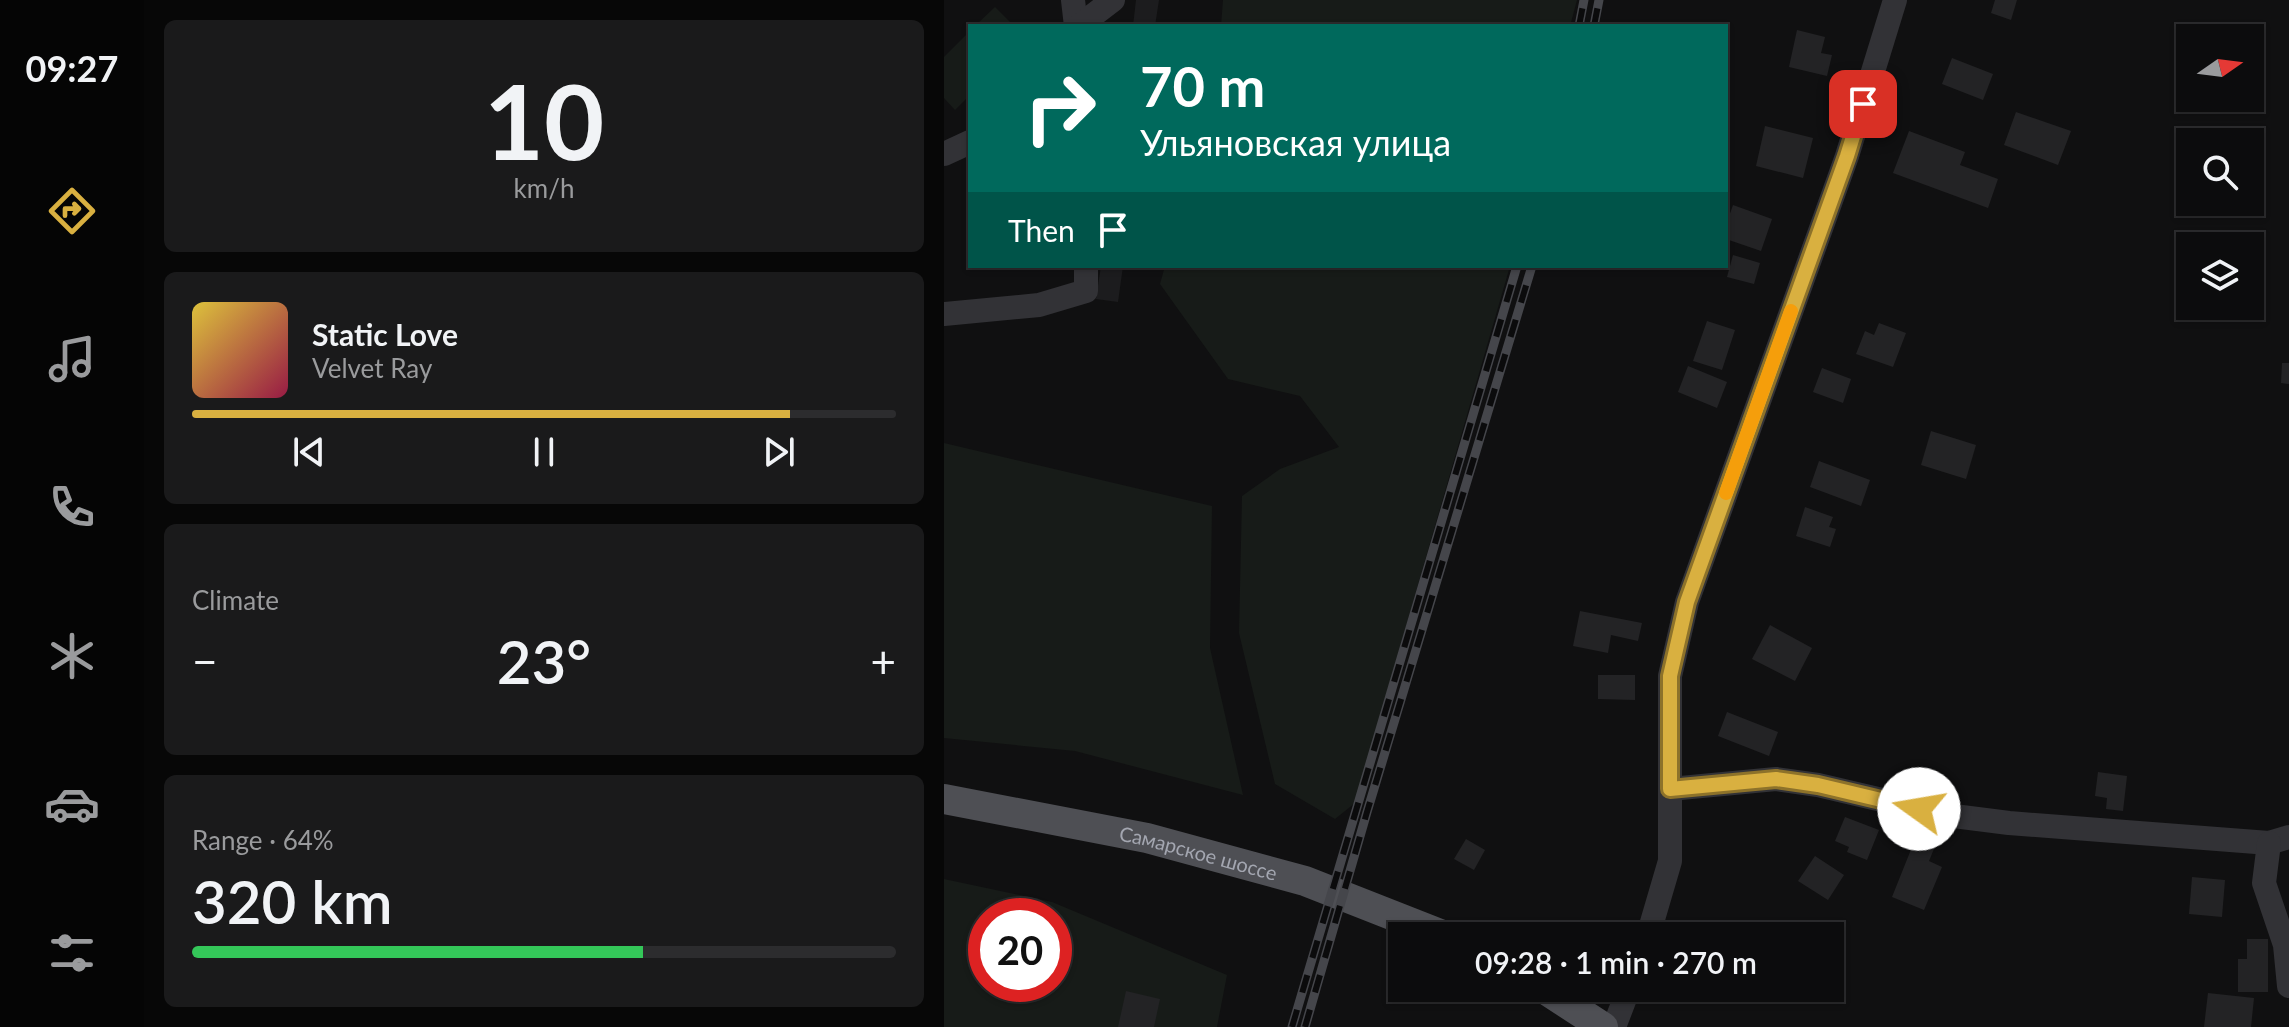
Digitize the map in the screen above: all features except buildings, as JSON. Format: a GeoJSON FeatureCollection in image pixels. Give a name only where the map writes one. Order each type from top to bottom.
{"type":"FeatureCollection","features":[{"type":"Feature","properties":{"kind":"main road","name":"Самарское шоссе"},"geometry":{"type":"LineString","coordinates":[[944,799],[1147,838],[1305,881],[1409,922]]}},
{"type":"Feature","properties":{"kind":"main road"},"geometry":{"type":"LineString","coordinates":[[1565,1002],[1603,1027]]}},
{"type":"Feature","properties":{"kind":"street"},"geometry":{"type":"LineString","coordinates":[[1073,0],[1078,24]]}},
{"type":"Feature","properties":{"kind":"street"},"geometry":{"type":"LineString","coordinates":[[1081,24],[1113,0]]}},
{"type":"Feature","properties":{"kind":"street"},"geometry":{"type":"LineString","coordinates":[[1652,922],[1670,861],[1670,676],[1687,602],[1847,156],[1895,0]]}},
{"type":"Feature","properties":{"kind":"street"},"geometry":{"type":"LineString","coordinates":[[944,154],[968,143]]}},
{"type":"Feature","properties":{"kind":"street"},"geometry":{"type":"LineString","coordinates":[[944,314],[1039,305],[1086,291],[1086,268]]}},
{"type":"Feature","properties":{"kind":"street"},"geometry":{"type":"LineString","coordinates":[[1670,789],[1776,779],[1818,785],[1946,815],[1997,822],[2279,840],[2264,883],[2285,945],[2289,986]]}},
{"type":"Feature","properties":{"kind":"street"},"geometry":{"type":"LineString","coordinates":[[1614,1027],[1624,1002]]}},
{"type":"Feature","properties":{"kind":"shaded area"},"geometry":{"type":"Polygon","coordinates":[[[1136,0],[1159,0],[1155,24],[1133,24],[1136,0]]]}},
{"type":"Feature","properties":{"kind":"shaded area"},"geometry":{"type":"Polygon","coordinates":[[[1223,0],[1577,0],[1571,24],[1221,24],[1223,0]]]}},
{"type":"Feature","properties":{"kind":"shaded area"},"geometry":{"type":"Polygon","coordinates":[[[995,7],[1012,24],[977,24],[995,7]]]}},
{"type":"Feature","properties":{"kind":"shaded area"},"geometry":{"type":"Polygon","coordinates":[[[968,33],[968,97],[955,110],[944,98],[944,57],[968,33]]]}},
{"type":"Feature","properties":{"kind":"shaded area"},"geometry":{"type":"Polygon","coordinates":[[[1101,268],[1123,268],[1118,302],[1096,299],[1101,268]]]}},
{"type":"Feature","properties":{"kind":"shaded area"},"geometry":{"type":"Polygon","coordinates":[[[1164,268],[1509,268],[1355,803],[1335,819],[1275,784],[1239,633],[1242,496],[1280,469],[1339,447],[1300,396],[1228,379],[1160,284],[1164,268]]]}},
{"type":"Feature","properties":{"kind":"shaded area"},"geometry":{"type":"Polygon","coordinates":[[[944,443],[1212,506],[1210,648],[1243,795],[1075,751],[944,738],[944,443]]]}},
{"type":"Feature","properties":{"kind":"shaded area"},"geometry":{"type":"Polygon","coordinates":[[[944,879],[1033,898],[968,898],[968,1002],[1072,1002],[1072,910],[1227,975],[1217,1027],[944,1027],[944,879]]]}},
{"type":"Feature","properties":{"kind":"railway"},"geometry":{"type":"LineString","coordinates":[[1579,24],[1584,0]]}},
{"type":"Feature","properties":{"kind":"railway"},"geometry":{"type":"LineString","coordinates":[[1594,24],[1599,0]]}},
{"type":"Feature","properties":{"kind":"railway"},"geometry":{"type":"LineString","coordinates":[[1292,1027],[1516,268]]}},
{"type":"Feature","properties":{"kind":"railway"},"geometry":{"type":"LineString","coordinates":[[1305,1027],[1531,268]]}},
{"type":"Feature","properties":{"kind":"slow traffic"},"geometry":{"type":"LineString","coordinates":[[1726,493],[1791,311]]}},
{"type":"Feature","properties":{"kind":"route"},"geometry":{"type":"LineString","coordinates":[[1863,104],[1687,602],[1670,676],[1670,789],[1776,779],[1818,785],[1919,809]]}}]}
